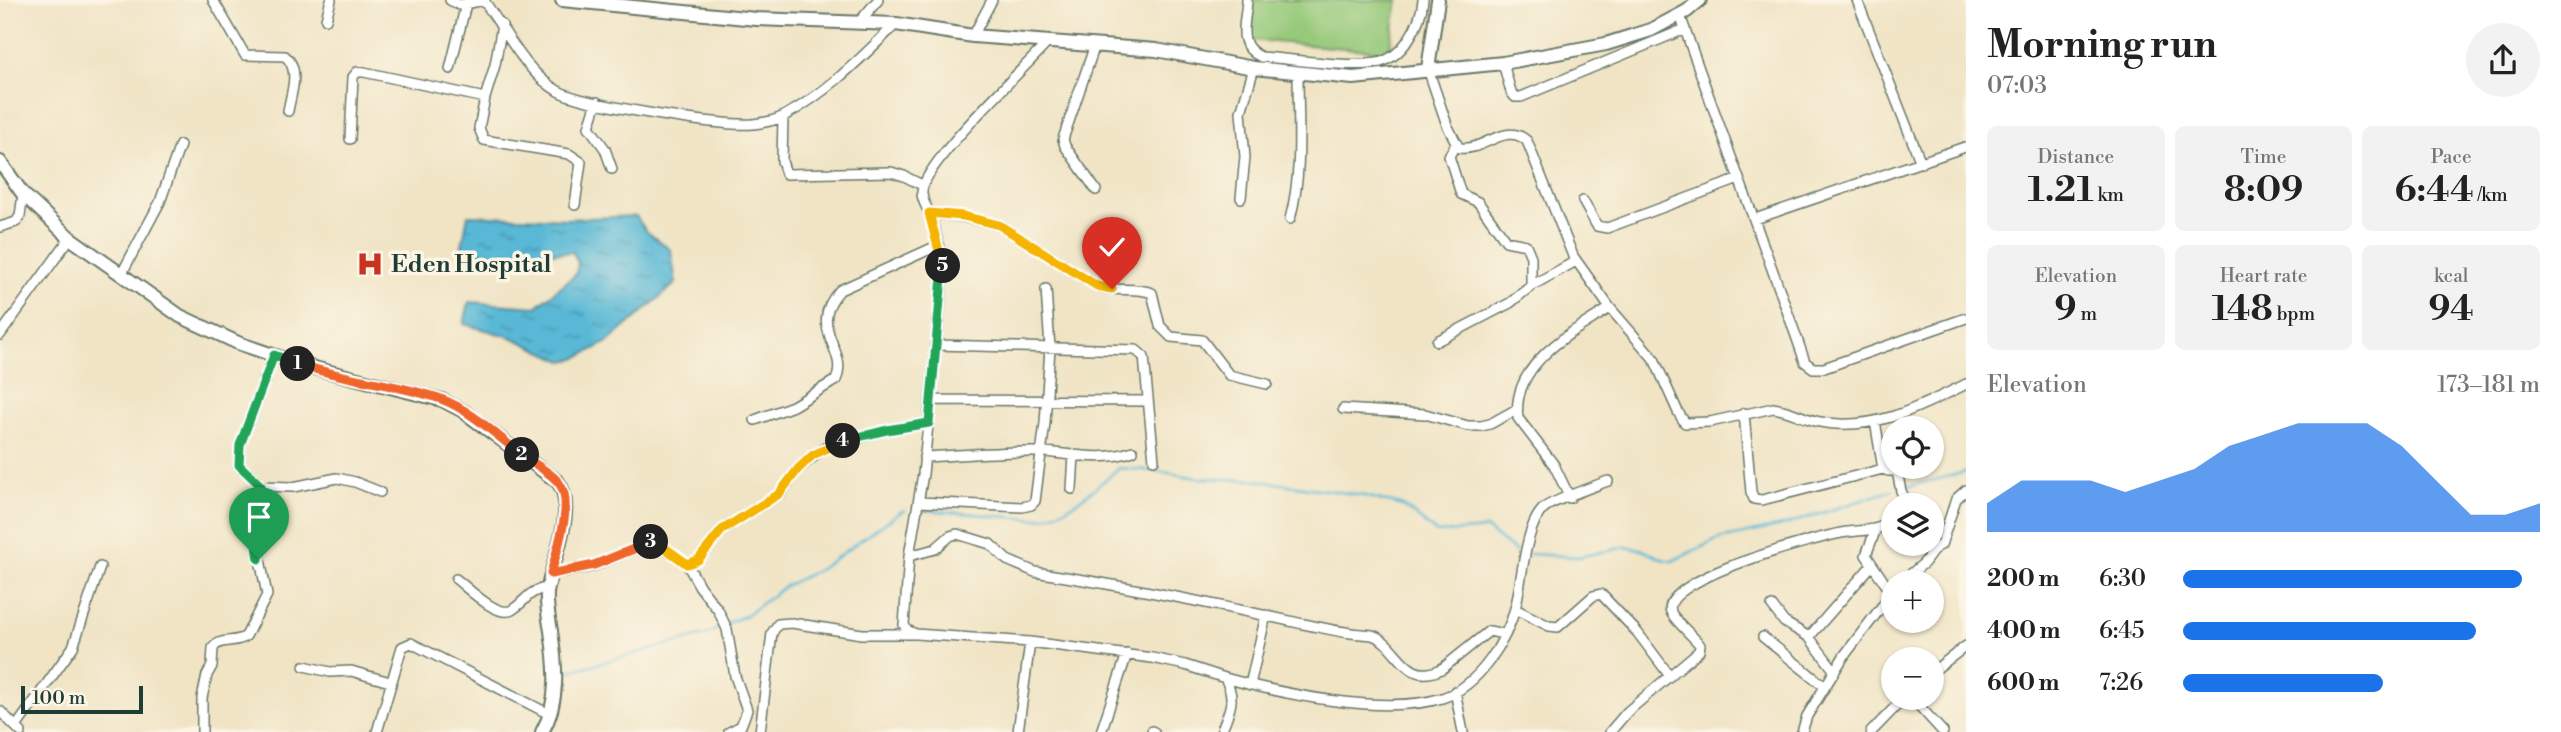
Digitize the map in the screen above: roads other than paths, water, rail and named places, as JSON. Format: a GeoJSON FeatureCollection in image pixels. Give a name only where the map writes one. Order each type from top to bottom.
{"type":"FeatureCollection","features":[{"type":"Feature","properties":{"kind":"street"},"geometry":{"type":"LineString","coordinates":[[213,0],[245,55],[285,56],[292,63],[294,74],[288,111]]}},
{"type":"Feature","properties":{"kind":"street"},"geometry":{"type":"LineString","coordinates":[[326,19],[331,0]]}},
{"type":"Feature","properties":{"kind":"street"},"geometry":{"type":"LineString","coordinates":[[450,0],[458,5],[485,0],[523,58],[543,80],[575,98],[676,117],[753,124],[783,117],[842,76],[896,24]]}},
{"type":"Feature","properties":{"kind":"street"},"geometry":{"type":"LineString","coordinates":[[562,0],[690,6],[756,19],[896,24],[973,36],[1156,50],[1254,68],[1353,78],[1503,63],[1606,44],[1651,30],[1680,15],[1700,0]]}},
{"type":"Feature","properties":{"kind":"street"},"geometry":{"type":"LineString","coordinates":[[860,21],[878,0]]}},
{"type":"Feature","properties":{"kind":"street"},"geometry":{"type":"LineString","coordinates":[[973,36],[992,0]]}},
{"type":"Feature","properties":{"kind":"street"},"geometry":{"type":"LineString","coordinates":[[1247,0],[1243,34],[1245,44],[1251,52],[1261,57],[1361,64],[1379,62],[1391,56],[1406,41],[1416,27],[1423,0]]}},
{"type":"Feature","properties":{"kind":"street"},"geometry":{"type":"LineString","coordinates":[[1438,0],[1428,69],[1447,125],[1459,148],[1471,148],[1512,134],[1520,135],[1527,141],[1576,261],[1610,308],[1654,359],[1685,423],[1710,422],[1773,408],[1784,409],[1822,423],[1875,421],[1909,412],[1966,384]]}},
{"type":"Feature","properties":{"kind":"street"},"geometry":{"type":"LineString","coordinates":[[1857,0],[1921,163]]}},
{"type":"Feature","properties":{"kind":"street"},"geometry":{"type":"LineString","coordinates":[[450,69],[466,4]]}},
{"type":"Feature","properties":{"kind":"street"},"geometry":{"type":"LineString","coordinates":[[1680,15],[1805,362],[1813,368],[1824,368],[1966,318]]}},
{"type":"Feature","properties":{"kind":"street"},"geometry":{"type":"LineString","coordinates":[[502,25],[479,128],[484,139],[569,154],[581,162],[575,205]]}},
{"type":"Feature","properties":{"kind":"street"},"geometry":{"type":"LineString","coordinates":[[1503,63],[1511,92],[1515,97],[1521,97],[1685,29]]}},
{"type":"Feature","properties":{"kind":"street"},"geometry":{"type":"LineString","coordinates":[[916,634],[907,630],[904,625],[909,556],[929,423],[943,275],[939,245],[923,199],[922,186],[939,160],[1047,43]]}},
{"type":"Feature","properties":{"kind":"street"},"geometry":{"type":"LineString","coordinates":[[1095,45],[1063,139],[1077,165],[1096,190]]}},
{"type":"Feature","properties":{"kind":"street"},"geometry":{"type":"LineString","coordinates":[[1241,198],[1245,157],[1241,112],[1254,68]]}},
{"type":"Feature","properties":{"kind":"street"},"geometry":{"type":"LineString","coordinates":[[351,139],[353,77],[357,72],[485,98]]}},
{"type":"Feature","properties":{"kind":"street"},"geometry":{"type":"LineString","coordinates":[[1290,219],[1297,192],[1298,174],[1298,73]]}},
{"type":"Feature","properties":{"kind":"street"},"geometry":{"type":"LineString","coordinates":[[597,102],[589,127],[605,149],[612,169]]}},
{"type":"Feature","properties":{"kind":"street"},"geometry":{"type":"LineString","coordinates":[[783,117],[782,162],[786,174],[790,176],[891,172],[922,186]]}},
{"type":"Feature","properties":{"kind":"street"},"geometry":{"type":"LineString","coordinates":[[1457,144],[1449,156],[1458,189],[1461,194],[1478,202],[1506,241],[1526,245],[1531,257],[1531,286]]}},
{"type":"Feature","properties":{"kind":"street"},"geometry":{"type":"LineString","coordinates":[[121,275],[160,202],[180,145]]}},
{"type":"Feature","properties":{"kind":"street"},"geometry":{"type":"LineString","coordinates":[[1755,219],[1965,147]]}},
{"type":"Feature","properties":{"kind":"street"},"geometry":{"type":"LineString","coordinates":[[0,162],[23,194],[70,238],[180,316],[237,343],[339,376],[442,400],[463,411],[558,482],[564,495],[564,519],[547,597],[555,668],[555,695],[551,715],[542,732]]}},
{"type":"Feature","properties":{"kind":"street"},"geometry":{"type":"LineString","coordinates":[[1583,201],[1597,226],[1607,228],[1739,179]]}},
{"type":"Feature","properties":{"kind":"street"},"geometry":{"type":"LineString","coordinates":[[0,227],[16,222],[20,216],[23,194]]}},
{"type":"Feature","properties":{"kind":"street"},"geometry":{"type":"LineString","coordinates":[[929,213],[963,216],[999,225],[1104,289],[1152,293],[1160,326],[1171,337],[1202,340],[1229,375],[1267,384]]}},
{"type":"Feature","properties":{"kind":"street"},"geometry":{"type":"LineString","coordinates":[[0,335],[70,238]]}},
{"type":"Feature","properties":{"kind":"street"},"geometry":{"type":"LineString","coordinates":[[755,420],[793,406],[836,380],[840,373],[839,364],[826,322],[831,299],[840,290],[939,245]]}},
{"type":"Feature","properties":{"kind":"street"},"geometry":{"type":"LineString","coordinates":[[1437,341],[1510,303],[1531,286],[1576,261]]}},
{"type":"Feature","properties":{"kind":"street"},"geometry":{"type":"LineString","coordinates":[[919,502],[1031,505],[1037,494],[1050,348],[1046,289]]}},
{"type":"Feature","properties":{"kind":"street"},"geometry":{"type":"LineString","coordinates":[[1570,498],[1554,465],[1518,418],[1517,409],[1522,389],[1539,357],[1557,342],[1610,308]]}},
{"type":"Feature","properties":{"kind":"street"},"geometry":{"type":"LineString","coordinates":[[935,345],[1129,348],[1141,352],[1144,357],[1154,460]]}},
{"type":"Feature","properties":{"kind":"street"},"geometry":{"type":"LineString","coordinates":[[274,355],[239,452],[242,469],[261,486],[293,487],[337,478],[380,492]]}},
{"type":"Feature","properties":{"kind":"street"},"geometry":{"type":"LineString","coordinates":[[931,400],[1147,401]]}},
{"type":"Feature","properties":{"kind":"street"},"geometry":{"type":"LineString","coordinates":[[1343,408],[1425,414],[1468,426],[1490,424],[1517,409]]}},
{"type":"Feature","properties":{"kind":"street"},"geometry":{"type":"LineString","coordinates":[[1744,413],[1751,492],[1754,499],[1762,500],[1881,470]]}},
{"type":"Feature","properties":{"kind":"street"},"geometry":{"type":"LineString","coordinates":[[1875,421],[1881,457]]}},
{"type":"Feature","properties":{"kind":"street"},"geometry":{"type":"LineString","coordinates":[[687,564],[698,560],[722,530],[779,494],[798,469],[826,447],[887,430],[929,423]]}},
{"type":"Feature","properties":{"kind":"street"},"geometry":{"type":"LineString","coordinates":[[924,457],[1041,452],[1102,458],[1133,451]]}},
{"type":"Feature","properties":{"kind":"street"},"geometry":{"type":"LineString","coordinates":[[1072,489],[1074,455]]}},
{"type":"Feature","properties":{"kind":"street"},"geometry":{"type":"LineString","coordinates":[[760,732],[772,633],[778,624],[792,623],[862,634],[916,634],[1030,642],[1127,654],[1185,665],[1250,685],[1373,705],[1428,701],[1455,691],[1486,664],[1504,634],[1515,609],[1527,543],[1541,512],[1549,505],[1608,481]]}},
{"type":"Feature","properties":{"kind":"street"},"geometry":{"type":"LineString","coordinates":[[202,732],[202,698],[207,674],[212,666],[213,648],[218,642],[246,636],[267,595],[256,539],[261,486]]}},
{"type":"Feature","properties":{"kind":"street"},"geometry":{"type":"LineString","coordinates":[[1944,539],[1955,499],[1966,490]]}},
{"type":"Feature","properties":{"kind":"street"},"geometry":{"type":"LineString","coordinates":[[1610,732],[1666,670],[1700,648],[1697,640],[1671,614],[1671,606],[1679,594],[1703,577],[1741,561],[1841,533],[1881,526]]}},
{"type":"Feature","properties":{"kind":"street"},"geometry":{"type":"LineString","coordinates":[[1876,529],[1866,552],[1867,559],[1881,576]]}},
{"type":"Feature","properties":{"kind":"street"},"geometry":{"type":"LineString","coordinates":[[909,556],[935,550],[950,536],[957,534],[990,544],[1007,560],[1035,572],[1378,638],[1399,661],[1411,669],[1429,673],[1443,668],[1485,633],[1494,631],[1504,634]]}},
{"type":"Feature","properties":{"kind":"street"},"geometry":{"type":"LineString","coordinates":[[456,579],[495,609],[503,612],[513,609],[532,591],[550,580],[650,542],[665,548],[687,564],[725,624],[735,676],[747,710],[741,726],[729,732]]}},
{"type":"Feature","properties":{"kind":"street"},"geometry":{"type":"LineString","coordinates":[[1916,570],[1928,556]]}},
{"type":"Feature","properties":{"kind":"street"},"geometry":{"type":"LineString","coordinates":[[1809,637],[1872,565]]}},
{"type":"Feature","properties":{"kind":"street"},"geometry":{"type":"LineString","coordinates":[[0,711],[18,729],[73,647],[100,567]]}},
{"type":"Feature","properties":{"kind":"street"},"geometry":{"type":"LineString","coordinates":[[1515,609],[1549,626],[1558,627],[1593,596],[1601,594],[1637,632],[1666,670]]}},
{"type":"Feature","properties":{"kind":"street"},"geometry":{"type":"LineString","coordinates":[[1772,606],[1784,622],[1809,637],[1834,670]]}},
{"type":"Feature","properties":{"kind":"street"},"geometry":{"type":"LineString","coordinates":[[1802,732],[1807,716],[1834,670],[1881,610]]}},
{"type":"Feature","properties":{"kind":"street"},"geometry":{"type":"LineString","coordinates":[[1250,685],[1266,615]]}},
{"type":"Feature","properties":{"kind":"street"},"geometry":{"type":"LineString","coordinates":[[1763,637],[1825,686]]}},
{"type":"Feature","properties":{"kind":"street"},"geometry":{"type":"LineString","coordinates":[[1018,732],[1030,642]]}},
{"type":"Feature","properties":{"kind":"street"},"geometry":{"type":"LineString","coordinates":[[377,732],[390,682],[402,647],[406,643],[414,643],[551,715]]}},
{"type":"Feature","properties":{"kind":"street"},"geometry":{"type":"LineString","coordinates":[[1944,663],[1966,646]]}},
{"type":"Feature","properties":{"kind":"street"},"geometry":{"type":"LineString","coordinates":[[1101,732],[1127,654]]}},
{"type":"Feature","properties":{"kind":"street"},"geometry":{"type":"LineString","coordinates":[[304,666],[330,672],[351,671],[390,682]]}},
{"type":"Feature","properties":{"kind":"street"},"geometry":{"type":"LineString","coordinates":[[1222,732],[1233,700],[1225,678]]}},
{"type":"Feature","properties":{"kind":"street"},"geometry":{"type":"LineString","coordinates":[[1455,691],[1463,732]]}},
{"type":"Feature","properties":{"kind":"street"},"geometry":{"type":"LineString","coordinates":[[1871,732],[1892,710]]}},
{"type":"Feature","properties":{"kind":"street"},"geometry":{"type":"LineString","coordinates":[[1923,710],[1943,732]]}},
{"type":"Feature","properties":{"kind":"water"},"geometry":{"type":"Polygon","coordinates":[[[468,215],[566,219],[636,216],[646,231],[671,250],[676,283],[608,342],[575,359],[563,361],[511,337],[464,324],[469,302],[536,307],[576,274],[578,263],[573,252],[506,256],[461,251],[468,215]]]}},
{"type":"Feature","properties":{"kind":"waterway"},"geometry":{"type":"LineString","coordinates":[[924,510],[1036,519],[1070,506],[1119,468],[1197,478],[1253,480],[1361,495],[1403,506],[1437,533],[1486,529],[1516,552]]}},
{"type":"Feature","properties":{"kind":"waterway"},"geometry":{"type":"LineString","coordinates":[[1906,487],[1966,472]]}},
{"type":"Feature","properties":{"kind":"waterway"},"geometry":{"type":"LineString","coordinates":[[1529,554],[1579,557],[1625,547],[1640,549],[1672,561],[1719,539],[1782,526],[1893,490]]}},
{"type":"Feature","properties":{"kind":"waterway"},"geometry":{"type":"LineString","coordinates":[[563,673],[708,634],[745,616],[785,586],[820,569],[905,511]]}},
{"type":"Feature","properties":{"kind":"place","name":"Eden Hospital"},"geometry":{"type":"Point","coordinates":[370,264]}}]}
